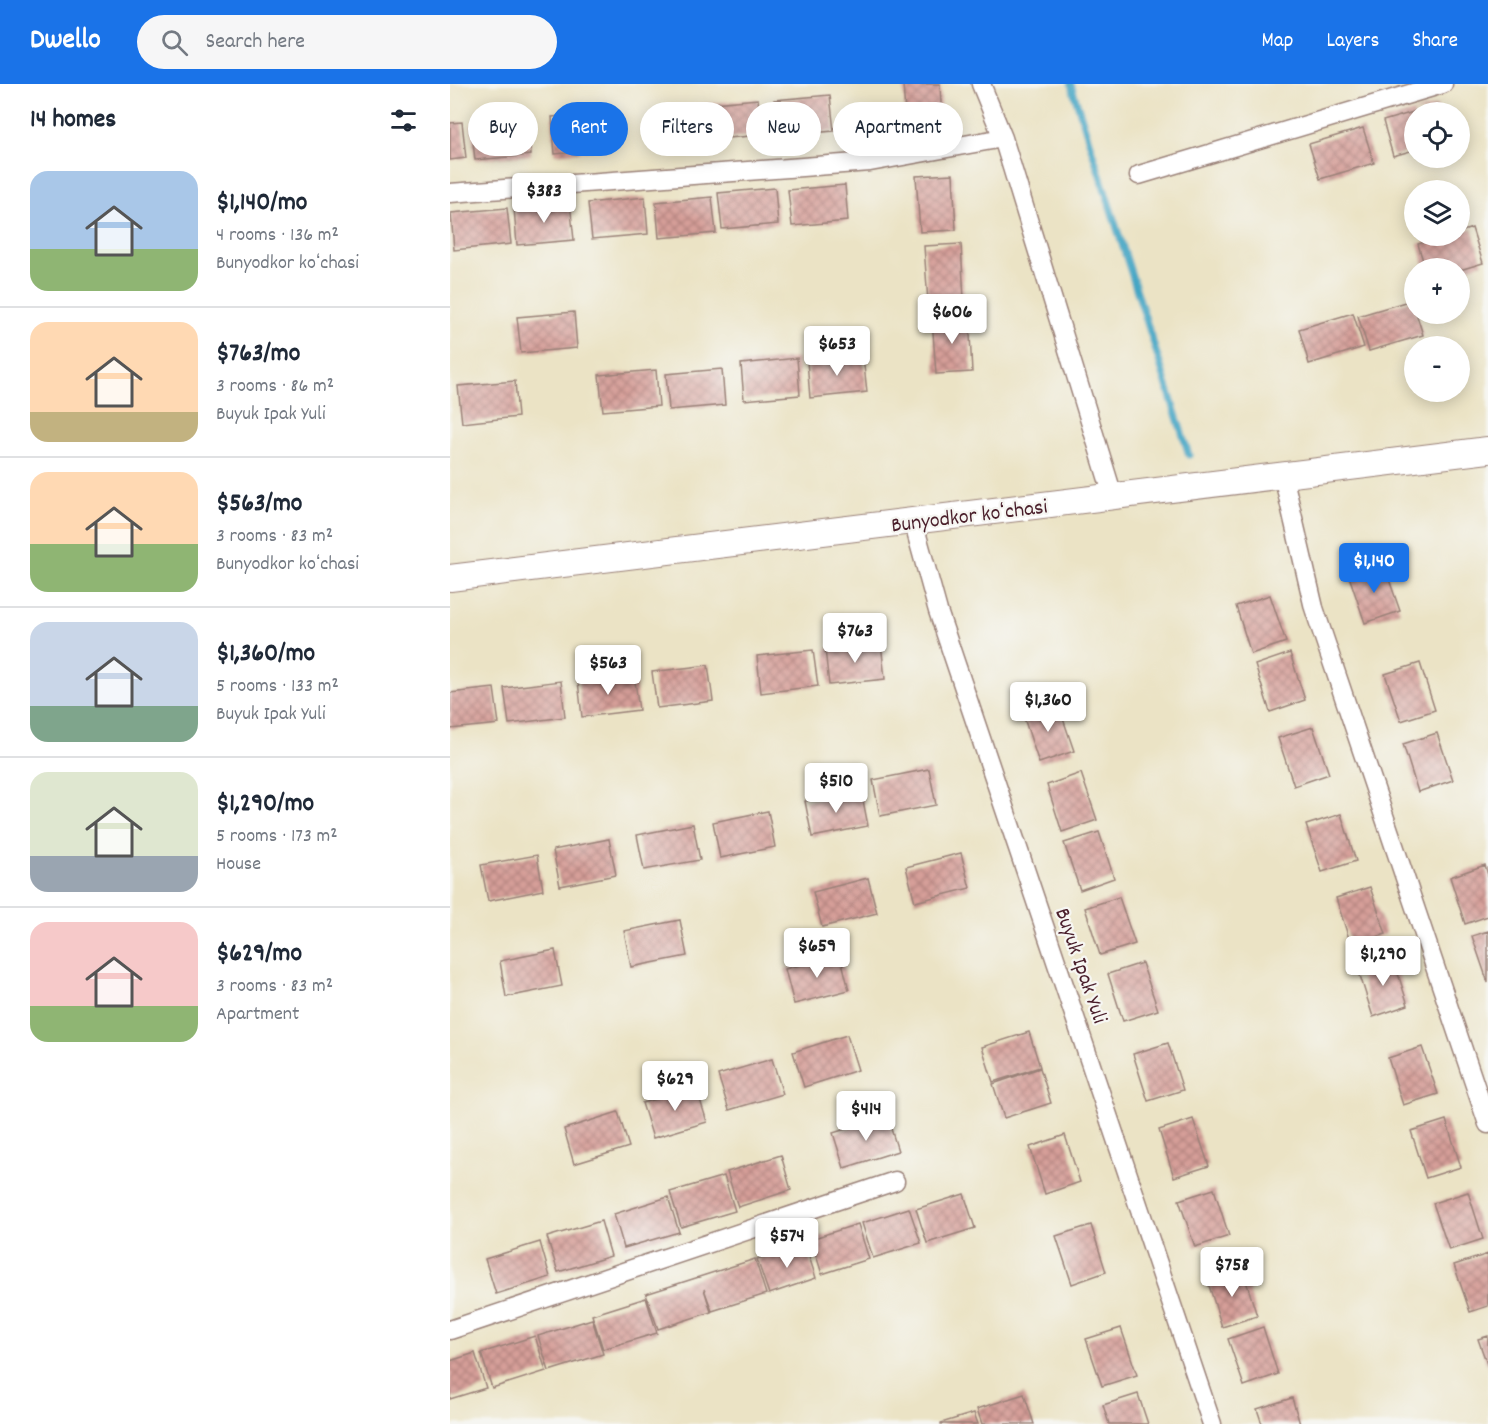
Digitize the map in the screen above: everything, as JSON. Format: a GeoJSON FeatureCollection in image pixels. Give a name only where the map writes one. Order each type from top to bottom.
{"type":"FeatureCollection","features":[{"type":"Feature","properties":{"kind":"main road","name":"Bunyodkor koʻchasi"},"geometry":{"type":"LineString","coordinates":[[450,578],[1488,450]]}},
{"type":"Feature","properties":{"kind":"street"},"geometry":{"type":"LineString","coordinates":[[981,84],[1003,138],[1113,496]]}},
{"type":"Feature","properties":{"kind":"street"},"geometry":{"type":"LineString","coordinates":[[1139,176],[1443,84]]}},
{"type":"Feature","properties":{"kind":"street"},"geometry":{"type":"LineString","coordinates":[[450,193],[870,162],[1003,138]]}},
{"type":"Feature","properties":{"kind":"street"},"geometry":{"type":"LineString","coordinates":[[1283,475],[1314,608],[1488,1124]]}},
{"type":"Feature","properties":{"kind":"street","name":"Buyuk Ipak Yuli"},"geometry":{"type":"LineString","coordinates":[[913,521],[938,611],[1212,1424]]}},
{"type":"Feature","properties":{"kind":"street"},"geometry":{"type":"LineString","coordinates":[[450,1330],[895,1180]]}},
{"type":"Feature","properties":{"kind":"building"},"geometry":{"type":"Polygon","coordinates":[[[903,84],[940,84],[941,102],[904,102],[903,84]]]}},
{"type":"Feature","properties":{"kind":"building"},"geometry":{"type":"Polygon","coordinates":[[[830,95],[833,131],[821,132],[821,102],[774,102],[774,100],[830,95]]]}},
{"type":"Feature","properties":{"kind":"building"},"geometry":{"type":"Polygon","coordinates":[[[758,99],[758,102],[746,102],[746,136],[734,137],[734,102],[724,102],[758,99]]]}},
{"type":"Feature","properties":{"kind":"building"},"geometry":{"type":"Polygon","coordinates":[[[1404,115],[1404,153],[1393,156],[1383,121],[1404,115]]]}},
{"type":"Feature","properties":{"kind":"building"},"geometry":{"type":"Polygon","coordinates":[[[462,122],[466,158],[450,160],[450,123],[462,122]]]}},
{"type":"Feature","properties":{"kind":"building"},"geometry":{"type":"Polygon","coordinates":[[[1363,128],[1374,163],[1320,179],[1309,144],[1363,128]]]}},
{"type":"Feature","properties":{"kind":"building"},"geometry":{"type":"Polygon","coordinates":[[[475,156],[520,156],[475,160],[475,156]]]}},
{"type":"Feature","properties":{"kind":"building"},"geometry":{"type":"Polygon","coordinates":[[[953,174],[956,230],[920,232],[916,176],[953,174]]]}},
{"type":"Feature","properties":{"kind":"building"},"geometry":{"type":"Polygon","coordinates":[[[845,185],[848,221],[792,226],[788,190],[845,185]]]}},
{"type":"Feature","properties":{"kind":"building"},"geometry":{"type":"Polygon","coordinates":[[[775,188],[778,224],[722,229],[718,193],[775,188]]]}},
{"type":"Feature","properties":{"kind":"building"},"geometry":{"type":"Polygon","coordinates":[[[645,197],[648,234],[592,239],[588,203],[645,197]]]}},
{"type":"Feature","properties":{"kind":"building"},"geometry":{"type":"Polygon","coordinates":[[[712,197],[716,233],[659,238],[656,202],[712,197]]]}},
{"type":"Feature","properties":{"kind":"building"},"geometry":{"type":"Polygon","coordinates":[[[570,203],[574,240],[517,245],[514,208],[570,203]]]}},
{"type":"Feature","properties":{"kind":"building"},"geometry":{"type":"Polygon","coordinates":[[[507,208],[511,244],[454,250],[451,213],[507,208]]]}},
{"type":"Feature","properties":{"kind":"building"},"geometry":{"type":"Polygon","coordinates":[[[1472,228],[1483,263],[1470,267],[1470,258],[1422,258],[1419,246],[1470,246],[1470,229],[1472,228]]]}},
{"type":"Feature","properties":{"kind":"building"},"geometry":{"type":"Polygon","coordinates":[[[961,244],[964,300],[928,302],[924,246],[961,244]]]}},
{"type":"Feature","properties":{"kind":"building"},"geometry":{"type":"Polygon","coordinates":[[[1404,302],[1404,324],[1420,324],[1423,335],[1404,336],[1404,341],[1369,351],[1358,316],[1404,302]]]}},
{"type":"Feature","properties":{"kind":"building"},"geometry":{"type":"Polygon","coordinates":[[[574,312],[577,348],[521,353],[517,317],[574,312]]]}},
{"type":"Feature","properties":{"kind":"building"},"geometry":{"type":"Polygon","coordinates":[[[1353,313],[1364,347],[1309,364],[1299,329],[1353,313]]]}},
{"type":"Feature","properties":{"kind":"building"},"geometry":{"type":"Polygon","coordinates":[[[969,316],[972,372],[936,374],[932,318],[969,316]]]}},
{"type":"Feature","properties":{"kind":"building"},"geometry":{"type":"Polygon","coordinates":[[[863,356],[867,392],[810,398],[807,361],[863,356]]]}},
{"type":"Feature","properties":{"kind":"building"},"geometry":{"type":"Polygon","coordinates":[[[797,358],[800,395],[744,400],[741,364],[797,358]]]}},
{"type":"Feature","properties":{"kind":"building"},"geometry":{"type":"Polygon","coordinates":[[[722,369],[725,405],[669,410],[666,374],[722,369]]]}},
{"type":"Feature","properties":{"kind":"building"},"geometry":{"type":"Polygon","coordinates":[[[656,370],[659,406],[603,411],[599,375],[656,370]]]}},
{"type":"Feature","properties":{"kind":"building"},"geometry":{"type":"Polygon","coordinates":[[[515,381],[518,417],[462,423],[458,386],[515,381]]]}},
{"type":"Feature","properties":{"kind":"building"},"geometry":{"type":"Polygon","coordinates":[[[1384,565],[1400,611],[1365,623],[1349,576],[1384,565]]]}},
{"type":"Feature","properties":{"kind":"building"},"geometry":{"type":"Polygon","coordinates":[[[1270,595],[1286,642],[1251,654],[1236,606],[1270,595]]]}},
{"type":"Feature","properties":{"kind":"building"},"geometry":{"type":"Polygon","coordinates":[[[881,643],[885,679],[829,685],[825,649],[881,643]]]}},
{"type":"Feature","properties":{"kind":"building"},"geometry":{"type":"Polygon","coordinates":[[[813,650],[818,686],[761,693],[757,656],[813,650]]]}},
{"type":"Feature","properties":{"kind":"building"},"geometry":{"type":"Polygon","coordinates":[[[1290,653],[1305,700],[1270,712],[1255,665],[1290,653]]]}},
{"type":"Feature","properties":{"kind":"building"},"geometry":{"type":"Polygon","coordinates":[[[1420,663],[1435,710],[1401,721],[1385,674],[1420,663]]]}},
{"type":"Feature","properties":{"kind":"building"},"geometry":{"type":"Polygon","coordinates":[[[708,665],[713,701],[657,708],[652,672],[708,665]]]}},
{"type":"Feature","properties":{"kind":"building"},"geometry":{"type":"Polygon","coordinates":[[[634,674],[639,710],[582,717],[578,681],[634,674]]]}},
{"type":"Feature","properties":{"kind":"building"},"geometry":{"type":"Polygon","coordinates":[[[561,681],[565,717],[509,724],[504,688],[561,681]]]}},
{"type":"Feature","properties":{"kind":"building"},"geometry":{"type":"Polygon","coordinates":[[[494,688],[499,724],[450,729],[450,693],[494,688]]]}},
{"type":"Feature","properties":{"kind":"building"},"geometry":{"type":"Polygon","coordinates":[[[1058,704],[1074,751],[1039,763],[1023,715],[1058,704]]]}},
{"type":"Feature","properties":{"kind":"building"},"geometry":{"type":"Polygon","coordinates":[[[1313,727],[1329,774],[1294,786],[1278,738],[1313,727]]]}},
{"type":"Feature","properties":{"kind":"building"},"geometry":{"type":"Polygon","coordinates":[[[1437,733],[1453,780],[1418,792],[1403,744],[1437,733]]]}},
{"type":"Feature","properties":{"kind":"building"},"geometry":{"type":"Polygon","coordinates":[[[929,769],[936,805],[880,816],[873,780],[929,769]]]}},
{"type":"Feature","properties":{"kind":"building"},"geometry":{"type":"Polygon","coordinates":[[[1081,773],[1097,820],[1062,832],[1047,785],[1081,773]]]}},
{"type":"Feature","properties":{"kind":"building"},"geometry":{"type":"Polygon","coordinates":[[[861,790],[868,826],[812,837],[805,801],[861,790]]]}},
{"type":"Feature","properties":{"kind":"building"},"geometry":{"type":"Polygon","coordinates":[[[768,811],[775,847],[720,858],[713,822],[768,811]]]}},
{"type":"Feature","properties":{"kind":"building"},"geometry":{"type":"Polygon","coordinates":[[[1341,814],[1356,861],[1322,872],[1306,825],[1341,814]]]}},
{"type":"Feature","properties":{"kind":"building"},"geometry":{"type":"Polygon","coordinates":[[[693,824],[700,860],[644,870],[637,835],[693,824]]]}},
{"type":"Feature","properties":{"kind":"building"},"geometry":{"type":"Polygon","coordinates":[[[1099,832],[1114,878],[1080,890],[1064,843],[1099,832]]]}},
{"type":"Feature","properties":{"kind":"building"},"geometry":{"type":"Polygon","coordinates":[[[609,839],[616,875],[560,886],[553,850],[609,839]]]}},
{"type":"Feature","properties":{"kind":"building"},"geometry":{"type":"Polygon","coordinates":[[[961,853],[970,888],[915,902],[906,867],[961,853]]]}},
{"type":"Feature","properties":{"kind":"building"},"geometry":{"type":"Polygon","coordinates":[[[537,855],[543,890],[488,901],[481,865],[537,855]]]}},
{"type":"Feature","properties":{"kind":"building"},"geometry":{"type":"Polygon","coordinates":[[[1485,865],[1488,875],[1488,916],[1465,924],[1450,877],[1485,865]]]}},
{"type":"Feature","properties":{"kind":"building"},"geometry":{"type":"Polygon","coordinates":[[[868,878],[877,913],[822,927],[813,892],[868,878]]]}},
{"type":"Feature","properties":{"kind":"building"},"geometry":{"type":"Polygon","coordinates":[[[1370,887],[1386,934],[1351,945],[1336,898],[1370,887]]]}},
{"type":"Feature","properties":{"kind":"building"},"geometry":{"type":"Polygon","coordinates":[[[1119,897],[1135,944],[1100,955],[1085,908],[1119,897]]]}},
{"type":"Feature","properties":{"kind":"building"},"geometry":{"type":"Polygon","coordinates":[[[680,920],[687,956],[631,967],[624,931],[680,920]]]}},
{"type":"Feature","properties":{"kind":"building"},"geometry":{"type":"Polygon","coordinates":[[[1488,931],[1488,983],[1472,936],[1488,931]]]}},
{"type":"Feature","properties":{"kind":"building"},"geometry":{"type":"Polygon","coordinates":[[[555,950],[562,986],[506,997],[500,961],[555,950]]]}},
{"type":"Feature","properties":{"kind":"building"},"geometry":{"type":"Polygon","coordinates":[[[840,954],[849,990],[794,1004],[785,969],[840,954]]]}},
{"type":"Feature","properties":{"kind":"building"},"geometry":{"type":"Polygon","coordinates":[[[1393,958],[1408,1005],[1373,1017],[1358,969],[1393,958]]]}},
{"type":"Feature","properties":{"kind":"building"},"geometry":{"type":"Polygon","coordinates":[[[1142,963],[1158,1010],[1123,1021],[1108,974],[1142,963]]]}},
{"type":"Feature","properties":{"kind":"building"},"geometry":{"type":"Polygon","coordinates":[[[1029,1032],[1040,1067],[993,1082],[982,1047],[1029,1032]]]}},
{"type":"Feature","properties":{"kind":"building"},"geometry":{"type":"Polygon","coordinates":[[[847,1035],[858,1070],[804,1087],[793,1052],[847,1035]]]}},
{"type":"Feature","properties":{"kind":"building"},"geometry":{"type":"Polygon","coordinates":[[[1168,1043],[1183,1090],[1148,1101],[1133,1054],[1168,1043]]]}},
{"type":"Feature","properties":{"kind":"building"},"geometry":{"type":"Polygon","coordinates":[[[1422,1047],[1438,1094],[1403,1105],[1388,1058],[1422,1047]]]}},
{"type":"Feature","properties":{"kind":"building"},"geometry":{"type":"Polygon","coordinates":[[[772,1059],[783,1094],[729,1110],[718,1075],[772,1059]]]}},
{"type":"Feature","properties":{"kind":"building"},"geometry":{"type":"Polygon","coordinates":[[[1040,1068],[1051,1103],[1004,1118],[993,1084],[1040,1068]]]}},
{"type":"Feature","properties":{"kind":"building"},"geometry":{"type":"Polygon","coordinates":[[[696,1087],[707,1122],[653,1138],[642,1103],[696,1087]]]}},
{"type":"Feature","properties":{"kind":"building"},"geometry":{"type":"Polygon","coordinates":[[[618,1112],[629,1147],[574,1164],[564,1129],[618,1112]]]}},
{"type":"Feature","properties":{"kind":"building"},"geometry":{"type":"Polygon","coordinates":[[[887,1116],[898,1151],[844,1168],[833,1133],[887,1116]]]}},
{"type":"Feature","properties":{"kind":"building"},"geometry":{"type":"Polygon","coordinates":[[[1193,1119],[1209,1166],[1174,1177],[1159,1130],[1193,1119]]]}},
{"type":"Feature","properties":{"kind":"building"},"geometry":{"type":"Polygon","coordinates":[[[1446,1120],[1461,1167],[1426,1178],[1411,1131],[1446,1120]]]}},
{"type":"Feature","properties":{"kind":"building"},"geometry":{"type":"Polygon","coordinates":[[[1065,1135],[1080,1182],[1045,1194],[1030,1147],[1065,1135]]]}},
{"type":"Feature","properties":{"kind":"building"},"geometry":{"type":"Polygon","coordinates":[[[781,1155],[791,1190],[738,1207],[727,1172],[781,1155]]]}},
{"type":"Feature","properties":{"kind":"building"},"geometry":{"type":"Polygon","coordinates":[[[724,1176],[735,1211],[681,1227],[670,1192],[724,1176]]]}},
{"type":"Feature","properties":{"kind":"building"},"geometry":{"type":"Polygon","coordinates":[[[1214,1189],[1229,1236],[1195,1247],[1179,1200],[1214,1189]]]}},
{"type":"Feature","properties":{"kind":"building"},"geometry":{"type":"Polygon","coordinates":[[[1468,1192],[1483,1239],[1449,1250],[1433,1203],[1468,1192]]]}},
{"type":"Feature","properties":{"kind":"building"},"geometry":{"type":"Polygon","coordinates":[[[964,1194],[975,1228],[927,1243],[916,1209],[964,1194]]]}},
{"type":"Feature","properties":{"kind":"building"},"geometry":{"type":"Polygon","coordinates":[[[668,1197],[679,1232],[624,1248],[614,1214],[668,1197]]]}},
{"type":"Feature","properties":{"kind":"building"},"geometry":{"type":"Polygon","coordinates":[[[909,1208],[921,1243],[873,1258],[862,1223],[909,1208]]]}},
{"type":"Feature","properties":{"kind":"building"},"geometry":{"type":"Polygon","coordinates":[[[601,1221],[611,1256],[558,1272],[547,1237],[601,1221]]]}},
{"type":"Feature","properties":{"kind":"building"},"geometry":{"type":"Polygon","coordinates":[[[858,1224],[869,1259],[822,1274],[811,1239],[858,1224]]]}},
{"type":"Feature","properties":{"kind":"building"},"geometry":{"type":"Polygon","coordinates":[[[1091,1225],[1106,1272],[1072,1284],[1056,1236],[1091,1225]]]}},
{"type":"Feature","properties":{"kind":"building"},"geometry":{"type":"Polygon","coordinates":[[[540,1242],[550,1277],[496,1294],[485,1259],[540,1242]]]}},
{"type":"Feature","properties":{"kind":"building"},"geometry":{"type":"Polygon","coordinates":[[[805,1244],[816,1278],[769,1294],[757,1259],[805,1244]]]}},
{"type":"Feature","properties":{"kind":"building"},"geometry":{"type":"Polygon","coordinates":[[[1488,1254],[1488,1306],[1470,1312],[1454,1265],[1488,1254]]]}},
{"type":"Feature","properties":{"kind":"building"},"geometry":{"type":"Polygon","coordinates":[[[755,1259],[766,1294],[712,1311],[704,1289],[711,1312],[658,1329],[646,1294],[755,1259]]]}},
{"type":"Feature","properties":{"kind":"building"},"geometry":{"type":"Polygon","coordinates":[[[1242,1268],[1257,1316],[1222,1327],[1207,1279],[1242,1268]]]}},
{"type":"Feature","properties":{"kind":"building"},"geometry":{"type":"Polygon","coordinates":[[[646,1298],[657,1333],[603,1349],[592,1315],[646,1298]]]}},
{"type":"Feature","properties":{"kind":"building"},"geometry":{"type":"Polygon","coordinates":[[[592,1319],[603,1354],[549,1371],[538,1336],[592,1319]]]}},
{"type":"Feature","properties":{"kind":"building"},"geometry":{"type":"Polygon","coordinates":[[[1263,1327],[1278,1374],[1244,1386],[1228,1339],[1263,1327]]]}},
{"type":"Feature","properties":{"kind":"building"},"geometry":{"type":"Polygon","coordinates":[[[1121,1328],[1137,1375],[1102,1386],[1086,1339],[1121,1328]]]}},
{"type":"Feature","properties":{"kind":"building"},"geometry":{"type":"Polygon","coordinates":[[[535,1336],[546,1371],[492,1388],[481,1353],[535,1336]]]}},
{"type":"Feature","properties":{"kind":"building"},"geometry":{"type":"Polygon","coordinates":[[[1488,1336],[1488,1367],[1478,1339],[1488,1336]]]}},
{"type":"Feature","properties":{"kind":"building"},"geometry":{"type":"Polygon","coordinates":[[[475,1353],[486,1388],[450,1399],[450,1361],[475,1353]]]}},
{"type":"Feature","properties":{"kind":"building"},"geometry":{"type":"Polygon","coordinates":[[[1024,1394],[1034,1424],[982,1424],[977,1409],[1024,1394]]]}},
{"type":"Feature","properties":{"kind":"building"},"geometry":{"type":"Polygon","coordinates":[[[1138,1394],[1148,1424],[1109,1424],[1103,1405],[1138,1394]]]}},
{"type":"Feature","properties":{"kind":"building"},"geometry":{"type":"Polygon","coordinates":[[[1292,1398],[1300,1424],[1262,1424],[1257,1409],[1292,1398]]]}},
{"type":"Feature","properties":{"kind":"building"},"geometry":{"type":"Polygon","coordinates":[[[974,1413],[978,1424],[941,1424],[941,1423],[974,1413]]]}},
{"type":"Feature","properties":{"kind":"waterway"},"geometry":{"type":"LineString","coordinates":[[1071,84],[1189,455]]}}]}
